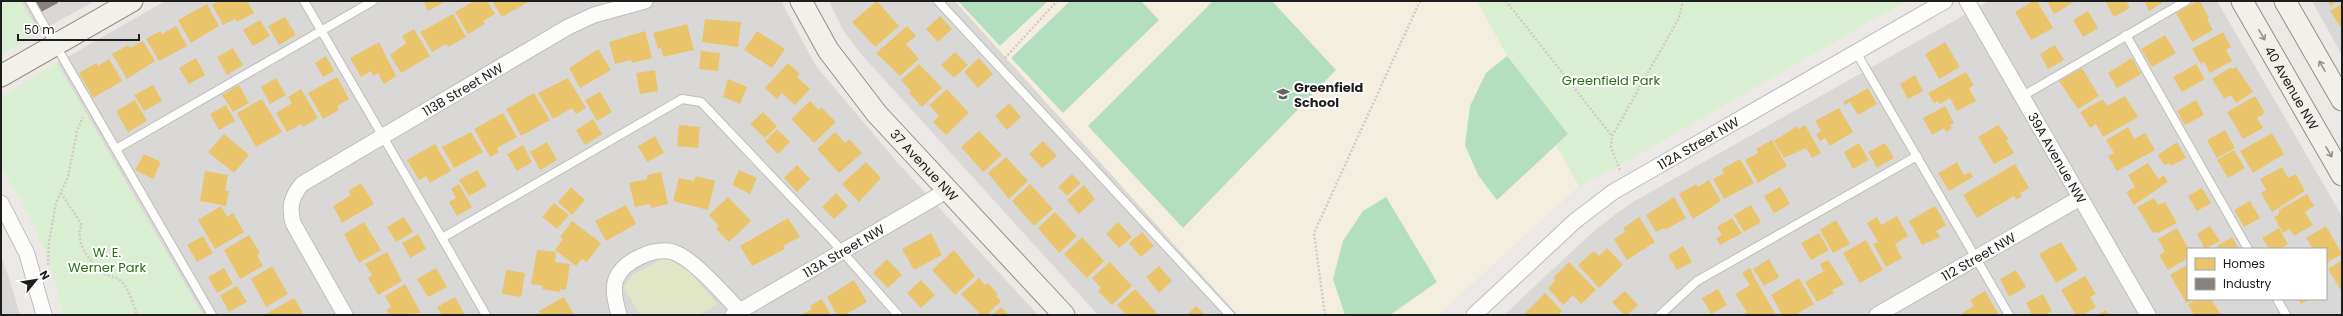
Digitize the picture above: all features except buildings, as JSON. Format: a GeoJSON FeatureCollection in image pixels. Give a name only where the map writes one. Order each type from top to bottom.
{"type":"FeatureCollection","features":[{"type":"Feature","properties":{"kind":"street"},"geometry":{"type":"LineString","coordinates":[[1,76],[132,1]]}},
{"type":"Feature","properties":{"kind":"street","name":"113B Street NW"},"geometry":{"type":"LineString","coordinates":[[345,315],[298,236],[290,211],[292,198],[302,184],[382,135],[575,23],[594,15],[645,1]]}},
{"type":"Feature","properties":{"kind":"street","name":"37 Avenue NW"},"geometry":{"type":"LineString","coordinates":[[801,1],[828,50],[877,114],[1064,315]]}},
{"type":"Feature","properties":{"kind":"street","name":"112A Street NW"},"geometry":{"type":"LineString","coordinates":[[1474,315],[1574,221],[1603,200],[1945,1]]}},
{"type":"Feature","properties":{"kind":"street","name":"39A Avenue NW"},"geometry":{"type":"LineString","coordinates":[[1966,1],[2148,315]]}},
{"type":"Feature","properties":{"kind":"street","name":"40 Avenue NW"},"geometry":{"type":"LineString","coordinates":[[2242,1],[2341,171]]}},
{"type":"Feature","properties":{"kind":"street"},"geometry":{"type":"LineString","coordinates":[[2285,1],[2342,100]]}},
{"type":"Feature","properties":{"kind":"street","name":"113A Street NW"},"geometry":{"type":"LineString","coordinates":[[619,315],[614,291],[616,279],[622,268],[657,250],[674,252],[710,280],[737,313],[841,250],[948,190]]}},
{"type":"Feature","properties":{"kind":"street","name":"112 Street NW"},"geometry":{"type":"LineString","coordinates":[[1877,315],[2080,198]]}},
{"type":"Feature","properties":{"kind":"street"},"geometry":{"type":"LineString","coordinates":[[2,206],[27,254],[44,315]]}},
{"type":"Feature","properties":{"kind":"lane"},"geometry":{"type":"LineString","coordinates":[[30,1],[212,315]]}},
{"type":"Feature","properties":{"kind":"lane"},"geometry":{"type":"LineString","coordinates":[[304,1],[486,315]]}},
{"type":"Feature","properties":{"kind":"lane"},"geometry":{"type":"LineString","coordinates":[[116,149],[322,32],[373,1]]}},
{"type":"Feature","properties":{"kind":"lane"},"geometry":{"type":"LineString","coordinates":[[938,1],[1230,315]]}},
{"type":"Feature","properties":{"kind":"lane"},"geometry":{"type":"LineString","coordinates":[[2021,97],[2186,1]]}},
{"type":"Feature","properties":{"kind":"lane"},"geometry":{"type":"LineString","coordinates":[[2126,35],[2247,248]]}},
{"type":"Feature","properties":{"kind":"lane"},"geometry":{"type":"LineString","coordinates":[[1856,52],[2009,315]]}},
{"type":"Feature","properties":{"kind":"lane"},"geometry":{"type":"LineString","coordinates":[[442,238],[682,99],[701,102],[841,250],[898,315]]}},
{"type":"Feature","properties":{"kind":"lane"},"geometry":{"type":"LineString","coordinates":[[1660,315],[1697,281],[1917,156]]}},
{"type":"Feature","properties":{"kind":"lane"},"geometry":{"type":"LineString","coordinates":[[2278,300],[2286,315]]}},
{"type":"Feature","properties":{"kind":"path"},"geometry":{"type":"LineString","coordinates":[[998,66],[1057,1]]}},
{"type":"Feature","properties":{"kind":"path"},"geometry":{"type":"LineString","coordinates":[[1325,315],[1314,233],[1420,1]]}},
{"type":"Feature","properties":{"kind":"path"},"geometry":{"type":"LineString","coordinates":[[1506,1],[1612,136]]}},
{"type":"Feature","properties":{"kind":"path"},"geometry":{"type":"LineString","coordinates":[[1620,170],[1611,147],[1612,136],[1679,18],[1683,1]]}},
{"type":"Feature","properties":{"kind":"path"},"geometry":{"type":"LineString","coordinates":[[48,265],[49,242],[60,192],[68,177],[77,131],[90,104]]}},
{"type":"Feature","properties":{"kind":"path"},"geometry":{"type":"LineString","coordinates":[[60,192],[82,224],[79,229],[79,244],[83,251],[106,274],[120,280],[126,287],[137,315]]}},
{"type":"Feature","properties":{"kind":"shaded area"},"geometry":{"type":"Polygon","coordinates":[[[21,1],[95,1],[39,32],[21,1]]]}},
{"type":"Feature","properties":{"kind":"shaded area"},"geometry":{"type":"Polygon","coordinates":[[[165,1],[781,1],[816,66],[897,162],[1038,315],[203,315],[57,63],[165,1]]]}},
{"type":"Feature","properties":{"kind":"shaded area"},"geometry":{"type":"Polygon","coordinates":[[[829,1],[955,1],[1238,315],[1098,315],[861,54],[844,32],[829,1]]]}},
{"type":"Feature","properties":{"kind":"shaded area","name":"Greenfield School"},"geometry":{"type":"Polygon","coordinates":[[[955,1],[1477,1],[1579,186],[1438,315],[1238,315],[955,1]]]}},
{"type":"Feature","properties":{"kind":"shaded area"},"geometry":{"type":"Polygon","coordinates":[[[1989,1],[2217,1],[2342,216],[2342,315],[1504,315],[1596,229],[1631,203],[1989,1]]]}},
{"type":"Feature","properties":{"kind":"shaded area"},"geometry":{"type":"Polygon","coordinates":[[[2312,1],[2342,1],[2342,55],[2312,1]]]}},
{"type":"Feature","properties":{"kind":"shaded area"},"geometry":{"type":"Polygon","coordinates":[[[1,256],[9,278],[20,315],[1,315],[1,256]]]}},
{"type":"Feature","properties":{"kind":"green space"},"geometry":{"type":"Polygon","coordinates":[[[1,1],[21,1],[39,32],[1,55],[1,1]]]}},
{"type":"Feature","properties":{"kind":"green space"},"geometry":{"type":"Polygon","coordinates":[[[958,1],[1048,1],[1000,46],[958,1]]]}},
{"type":"Feature","properties":{"kind":"green space"},"geometry":{"type":"Polygon","coordinates":[[[1070,1],[1141,1],[1159,20],[1063,113],[1011,58],[1070,1]]]}},
{"type":"Feature","properties":{"kind":"green space"},"geometry":{"type":"Polygon","coordinates":[[[1213,1],[1272,1],[1336,70],[1183,228],[1088,126],[1213,1]]]}},
{"type":"Feature","properties":{"kind":"green space","name":"Greenfield Park"},"geometry":{"type":"Polygon","coordinates":[[[1477,1],[1906,1],[1615,168],[1579,186],[1477,1]]]}},
{"type":"Feature","properties":{"kind":"green space"},"geometry":{"type":"Polygon","coordinates":[[[1507,56],[1568,134],[1497,200],[1478,175],[1465,145],[1470,106],[1486,73],[1507,56]]]}},
{"type":"Feature","properties":{"kind":"green space","name":"W. E. Werner Park"},"geometry":{"type":"Polygon","coordinates":[[[57,63],[203,315],[63,315],[51,267],[35,226],[1,166],[1,97],[57,63]]]}},
{"type":"Feature","properties":{"kind":"green space"},"geometry":{"type":"Polygon","coordinates":[[[1386,197],[1437,282],[1390,315],[1345,315],[1333,279],[1343,241],[1363,211],[1386,197]]]}},
{"type":"Feature","properties":{"kind":"green space"},"geometry":{"type":"Polygon","coordinates":[[[664,258],[685,266],[717,304],[699,315],[640,315],[624,288],[632,275],[664,258]]]}},
{"type":"Feature","properties":{"kind":"place","name":"Greenfield School"},"geometry":{"type":"Point","coordinates":[1283,94]}}]}
